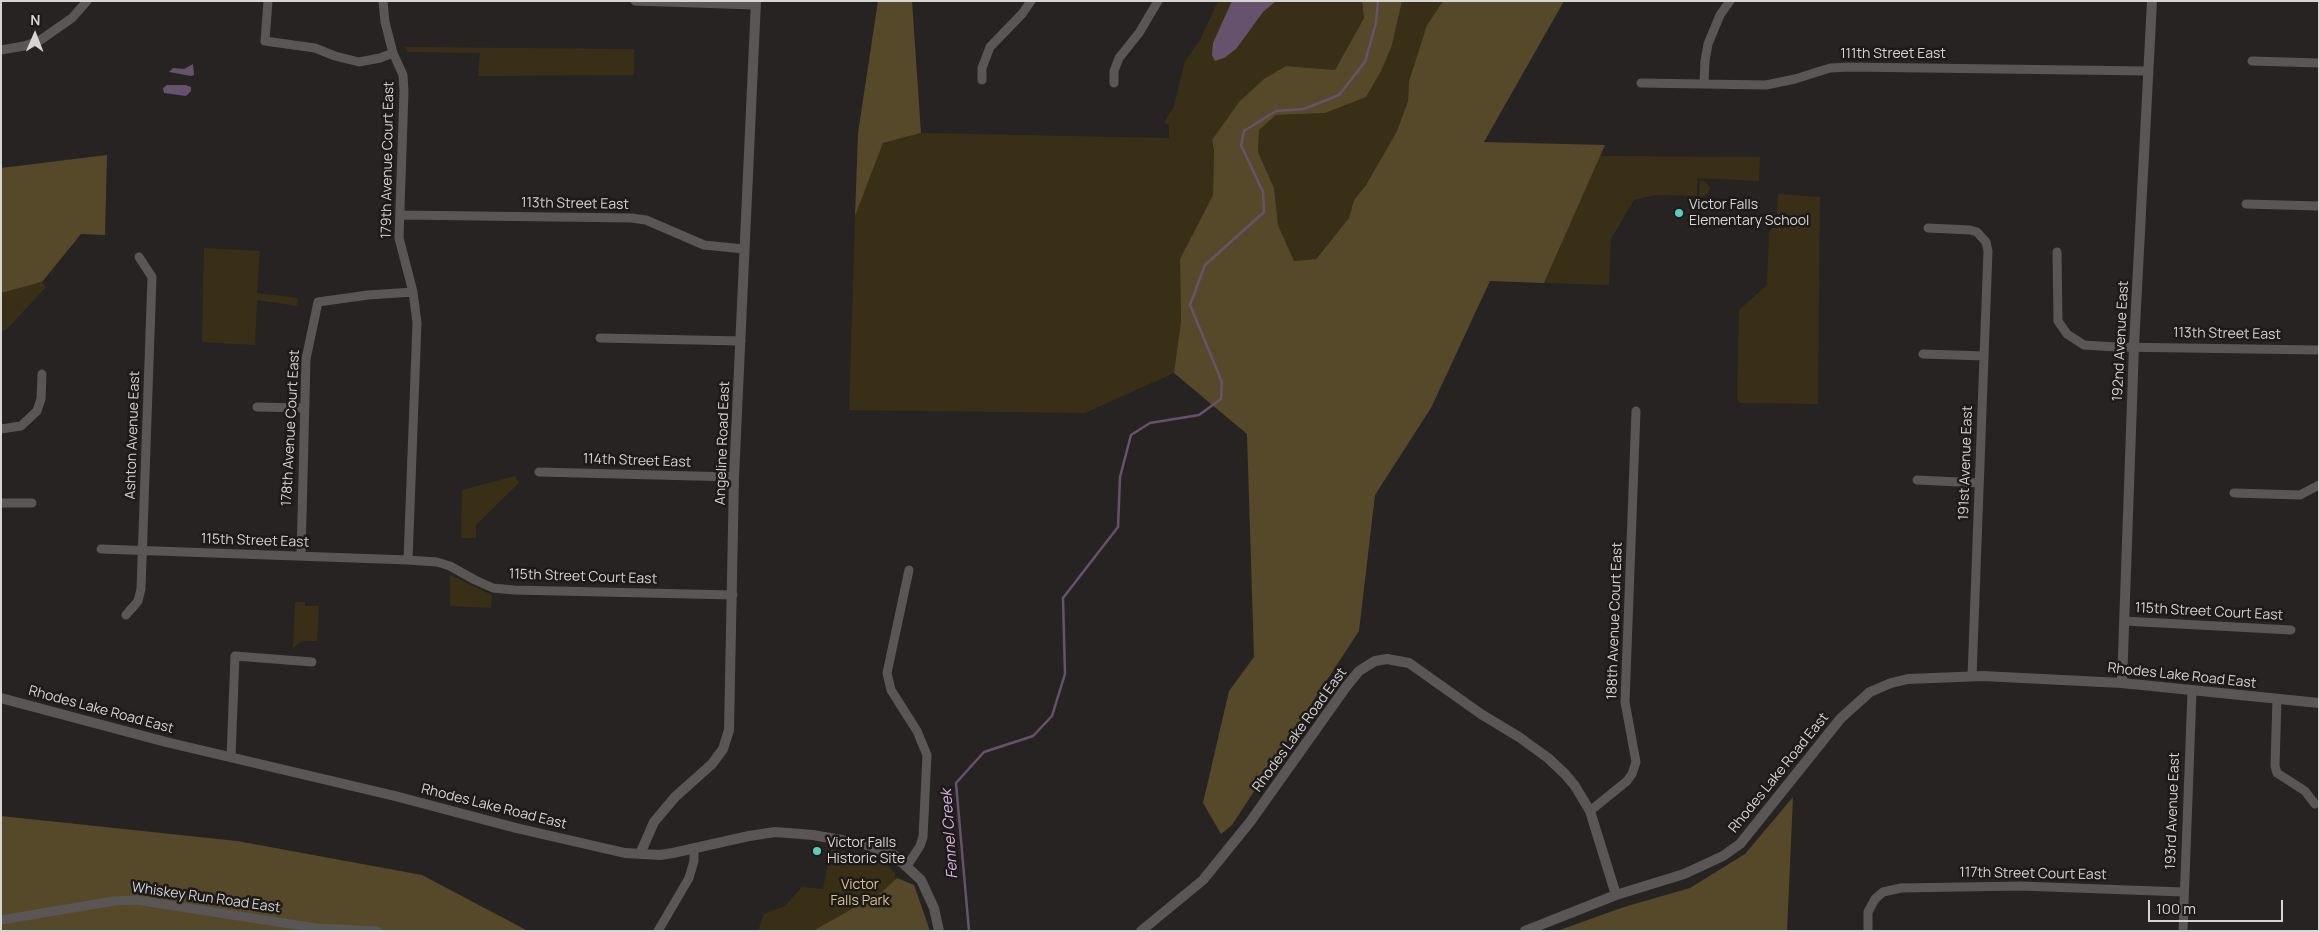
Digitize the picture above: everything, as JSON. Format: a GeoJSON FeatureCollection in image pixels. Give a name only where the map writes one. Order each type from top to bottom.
{"type":"FeatureCollection","features":[{"type":"Feature","properties":{"kind":"street"},"geometry":{"type":"LineString","coordinates":[[1,50],[39,41],[72,18],[87,1]]}},
{"type":"Feature","properties":{"kind":"street"},"geometry":{"type":"LineString","coordinates":[[268,1],[265,41],[315,48],[334,56],[359,62],[380,58],[393,53]]}},
{"type":"Feature","properties":{"kind":"street","name":"179th Avenue Court East"},"geometry":{"type":"LineString","coordinates":[[383,1],[385,22],[393,53],[403,75],[401,248],[413,292],[417,323],[408,560]]}},
{"type":"Feature","properties":{"kind":"street"},"geometry":{"type":"LineString","coordinates":[[635,1],[756,3]]}},
{"type":"Feature","properties":{"kind":"street"},"geometry":{"type":"LineString","coordinates":[[982,80],[982,68],[990,47],[1022,14],[1030,1]]}},
{"type":"Feature","properties":{"kind":"street"},"geometry":{"type":"LineString","coordinates":[[1114,83],[1114,71],[1119,58],[1139,33],[1158,1]]}},
{"type":"Feature","properties":{"kind":"street"},"geometry":{"type":"LineString","coordinates":[[1704,84],[1708,44],[1717,22],[1730,1]]}},
{"type":"Feature","properties":{"kind":"street","name":"192nd Avenue East"},"geometry":{"type":"LineString","coordinates":[[2122,682],[2129,531],[2134,346],[2152,1]]}},
{"type":"Feature","properties":{"kind":"street","name":"Angeline Road East"},"geometry":{"type":"LineString","coordinates":[[640,854],[654,822],[671,801],[712,764],[726,741],[729,730],[734,478],[756,3]]}},
{"type":"Feature","properties":{"kind":"street"},"geometry":{"type":"LineString","coordinates":[[2252,61],[2319,63]]}},
{"type":"Feature","properties":{"kind":"street","name":"111th Street East"},"geometry":{"type":"LineString","coordinates":[[1641,83],[1766,84],[1795,79],[1830,68],[1848,67],[2148,71]]}},
{"type":"Feature","properties":{"kind":"street"},"geometry":{"type":"LineString","coordinates":[[2246,204],[2319,206]]}},
{"type":"Feature","properties":{"kind":"street","name":"113th Street East"},"geometry":{"type":"LineString","coordinates":[[400,214],[631,218],[646,220],[704,245],[744,249]]}},
{"type":"Feature","properties":{"kind":"street","name":"191st Avenue East"},"geometry":{"type":"LineString","coordinates":[[1928,228],[1977,232],[1986,242],[1988,251],[1972,676]]}},
{"type":"Feature","properties":{"kind":"street","name":"113th Street East"},"geometry":{"type":"LineString","coordinates":[[2057,252],[2056,312],[2062,328],[2067,334],[2084,345],[2319,350]]}},
{"type":"Feature","properties":{"kind":"street","name":"Ashton Avenue East"},"geometry":{"type":"LineString","coordinates":[[126,614],[138,601],[141,589],[152,277],[139,257]]}},
{"type":"Feature","properties":{"kind":"street","name":"178th Avenue Court East"},"geometry":{"type":"LineString","coordinates":[[300,556],[303,408],[306,359],[318,302],[338,301],[368,295],[413,292]]}},
{"type":"Feature","properties":{"kind":"street"},"geometry":{"type":"LineString","coordinates":[[600,338],[741,341]]}},
{"type":"Feature","properties":{"kind":"street"},"geometry":{"type":"LineString","coordinates":[[1923,354],[1984,356]]}},
{"type":"Feature","properties":{"kind":"street"},"geometry":{"type":"LineString","coordinates":[[6,429],[21,426],[37,411],[41,399],[42,374]]}},
{"type":"Feature","properties":{"kind":"street"},"geometry":{"type":"LineString","coordinates":[[257,407],[303,408]]}},
{"type":"Feature","properties":{"kind":"street","name":"188th Avenue Court East"},"geometry":{"type":"LineString","coordinates":[[1590,811],[1627,781],[1632,774],[1636,762],[1625,702],[1636,411]]}},
{"type":"Feature","properties":{"kind":"street","name":"114th Street East"},"geometry":{"type":"LineString","coordinates":[[539,472],[734,478]]}},
{"type":"Feature","properties":{"kind":"street"},"geometry":{"type":"LineString","coordinates":[[1917,480],[1979,483]]}},
{"type":"Feature","properties":{"kind":"street"},"geometry":{"type":"LineString","coordinates":[[2234,493],[2300,494],[2319,485]]}},
{"type":"Feature","properties":{"kind":"street"},"geometry":{"type":"LineString","coordinates":[[1,502],[32,503]]}},
{"type":"Feature","properties":{"kind":"street","name":"115th Street East"},"geometry":{"type":"LineString","coordinates":[[101,549],[408,560]]}},
{"type":"Feature","properties":{"kind":"street","name":"115th Street Court East"},"geometry":{"type":"LineString","coordinates":[[408,560],[437,562],[450,566],[474,580],[493,588],[733,595]]}},
{"type":"Feature","properties":{"kind":"street"},"geometry":{"type":"LineString","coordinates":[[907,866],[920,846],[923,837],[927,755],[917,731],[891,690],[887,673],[909,570]]}},
{"type":"Feature","properties":{"kind":"street","name":"115th Street Court East"},"geometry":{"type":"LineString","coordinates":[[2124,621],[2291,630]]}},
{"type":"Feature","properties":{"kind":"street"},"geometry":{"type":"LineString","coordinates":[[231,757],[234,656],[312,662]]}},
{"type":"Feature","properties":{"kind":"street","name":"Rhodes Lake Road East"},"geometry":{"type":"LineString","coordinates":[[1141,931],[1204,880],[1250,822],[1346,687],[1359,671],[1374,661],[1395,659],[1409,662],[1481,714],[1519,737],[1548,758],[1565,774],[1575,786],[1590,811],[1616,895],[1684,874],[1723,856],[1740,844],[1841,718],[1870,692],[1890,683],[1908,679],[1972,676],[2122,682],[2192,691],[2319,703]]}},
{"type":"Feature","properties":{"kind":"street","name":"193rd Avenue East"},"geometry":{"type":"LineString","coordinates":[[2183,931],[2192,691]]}},
{"type":"Feature","properties":{"kind":"street","name":"Rhodes Lake Road East"},"geometry":{"type":"LineString","coordinates":[[1,698],[516,828],[625,853],[660,855],[694,850],[749,836],[786,832],[838,839],[874,847],[894,855],[926,886],[934,908],[939,931]]}},
{"type":"Feature","properties":{"kind":"street"},"geometry":{"type":"LineString","coordinates":[[2277,699],[2275,766],[2277,773],[2305,791],[2315,804]]}},
{"type":"Feature","properties":{"kind":"street"},"geometry":{"type":"LineString","coordinates":[[658,931],[689,878],[694,861],[694,850]]}},
{"type":"Feature","properties":{"kind":"street","name":"117th Street Court East"},"geometry":{"type":"LineString","coordinates":[[1868,931],[1868,912],[1871,905],[1883,892],[1901,888],[2022,886],[2183,892]]}},
{"type":"Feature","properties":{"kind":"street"},"geometry":{"type":"LineString","coordinates":[[1525,931],[1616,895]]}},
{"type":"Feature","properties":{"kind":"street","name":"Whiskey Run Road East"},"geometry":{"type":"LineString","coordinates":[[1,920],[114,901],[136,900],[316,928],[377,931]]}},
{"type":"Feature","properties":{"kind":"green space"},"geometry":{"type":"Polygon","coordinates":[[[1218,1],[1362,1],[1364,18],[1335,70],[1286,66],[1212,140],[1214,150],[1213,195],[1180,259],[1181,321],[1174,373],[1085,413],[849,410],[855,216],[883,143],[921,133],[1169,138],[1169,125],[1164,123],[1174,106],[1185,61],[1200,40],[1218,1]]]}},
{"type":"Feature","properties":{"kind":"green space"},"geometry":{"type":"Polygon","coordinates":[[[1402,1],[1443,1],[1427,25],[1409,81],[1408,101],[1397,131],[1366,185],[1354,200],[1349,218],[1315,259],[1294,261],[1278,225],[1274,188],[1258,152],[1259,130],[1276,115],[1325,113],[1392,45],[1402,1]]]}},
{"type":"Feature","properties":{"kind":"green space"},"geometry":{"type":"Polygon","coordinates":[[[405,47],[634,49],[634,75],[478,76],[480,53],[407,52],[405,47]]]}},
{"type":"Feature","properties":{"kind":"green space"},"geometry":{"type":"Polygon","coordinates":[[[1600,156],[1760,157],[1759,181],[1697,178],[1697,196],[1655,195],[1634,200],[1611,239],[1609,285],[1544,283],[1600,156]]]}},
{"type":"Feature","properties":{"kind":"green space"},"geometry":{"type":"Polygon","coordinates":[[[1700,181],[1706,182],[1710,188],[1708,193],[1702,197],[1699,197],[1700,181]]]}},
{"type":"Feature","properties":{"kind":"green space"},"geometry":{"type":"Polygon","coordinates":[[[1778,194],[1820,197],[1818,404],[1740,403],[1737,399],[1739,310],[1767,285],[1769,233],[1772,228],[1789,227],[1790,215],[1777,214],[1778,194]]]}},
{"type":"Feature","properties":{"kind":"green space"},"geometry":{"type":"Polygon","coordinates":[[[204,248],[260,251],[257,293],[298,298],[297,306],[257,300],[255,345],[202,342],[204,248]]]}},
{"type":"Feature","properties":{"kind":"green space"},"geometry":{"type":"Polygon","coordinates":[[[42,282],[46,287],[8,328],[1,332],[1,293],[42,282]]]}},
{"type":"Feature","properties":{"kind":"green space"},"geometry":{"type":"Polygon","coordinates":[[[515,476],[519,483],[476,525],[476,538],[461,538],[462,490],[515,476]]]}},
{"type":"Feature","properties":{"kind":"green space"},"geometry":{"type":"Polygon","coordinates":[[[450,575],[492,595],[491,608],[450,606],[450,575]]]}},
{"type":"Feature","properties":{"kind":"green space"},"geometry":{"type":"Polygon","coordinates":[[[295,602],[305,602],[305,606],[319,606],[317,641],[302,641],[293,648],[295,602]]]}},
{"type":"Feature","properties":{"kind":"green space","name":"Victor Falls Park"},"geometry":{"type":"Polygon","coordinates":[[[831,849],[874,858],[885,863],[895,873],[901,931],[758,931],[764,914],[785,906],[802,887],[823,889],[831,849]]]}},
{"type":"Feature","properties":{"kind":"shaded area"},"geometry":{"type":"Polygon","coordinates":[[[878,1],[912,1],[921,133],[883,143],[855,216],[858,133],[878,1]]]}},
{"type":"Feature","properties":{"kind":"shaded area"},"geometry":{"type":"Polygon","coordinates":[[[1232,1],[1276,1],[1263,12],[1236,49],[1224,58],[1215,61],[1212,55],[1213,43],[1232,1]]]}},
{"type":"Feature","properties":{"kind":"shaded area"},"geometry":{"type":"Polygon","coordinates":[[[1362,1],[1402,1],[1392,45],[1381,71],[1366,97],[1325,113],[1276,115],[1259,130],[1258,152],[1274,188],[1278,225],[1294,261],[1316,259],[1349,218],[1354,200],[1366,185],[1397,131],[1408,101],[1409,81],[1427,25],[1443,1],[1564,1],[1484,142],[1605,145],[1544,283],[1490,281],[1431,408],[1375,495],[1359,631],[1232,825],[1221,834],[1203,803],[1229,691],[1254,657],[1247,434],[1174,373],[1181,321],[1180,259],[1213,195],[1214,150],[1212,140],[1240,101],[1264,79],[1286,66],[1335,70],[1364,18],[1362,1]]]}},
{"type":"Feature","properties":{"kind":"shaded area"},"geometry":{"type":"Polygon","coordinates":[[[193,64],[194,75],[191,76],[169,72],[173,68],[184,69],[193,64]]]}},
{"type":"Feature","properties":{"kind":"shaded area"},"geometry":{"type":"Polygon","coordinates":[[[167,85],[185,85],[191,87],[191,91],[186,96],[164,93],[163,88],[167,85]]]}},
{"type":"Feature","properties":{"kind":"shaded area"},"geometry":{"type":"Polygon","coordinates":[[[107,155],[105,235],[81,234],[42,282],[1,293],[1,168],[107,155]]]}},
{"type":"Feature","properties":{"kind":"shaded area"},"geometry":{"type":"Polygon","coordinates":[[[1793,797],[1787,931],[1557,931],[1624,907],[1690,888],[1745,854],[1793,797]]]}},
{"type":"Feature","properties":{"kind":"shaded area"},"geometry":{"type":"Polygon","coordinates":[[[1,816],[237,841],[422,875],[528,931],[1,931],[1,816]]]}},
{"type":"Feature","properties":{"kind":"shaded area"},"geometry":{"type":"Polygon","coordinates":[[[897,878],[914,885],[930,931],[813,931],[882,892],[897,878]]]}},
{"type":"Feature","properties":{"kind":"waterway","name":"Fennel Creek"},"geometry":{"type":"LineString","coordinates":[[969,931],[956,783],[984,752],[1033,736],[1052,716],[1065,674],[1063,598],[1118,527],[1120,477],[1131,435],[1150,423],[1199,415],[1221,399],[1222,382],[1190,305],[1205,265],[1264,212],[1263,192],[1241,145],[1244,131],[1276,111],[1304,109],[1339,95],[1365,62],[1376,23],[1378,1]]}},
{"type":"Feature","properties":{"kind":"place","name":"Victor Falls Elementary School"},"geometry":{"type":"Point","coordinates":[1679,213]}},
{"type":"Feature","properties":{"kind":"place","name":"Victor Falls Historic Site"},"geometry":{"type":"Point","coordinates":[817,851]}}]}
